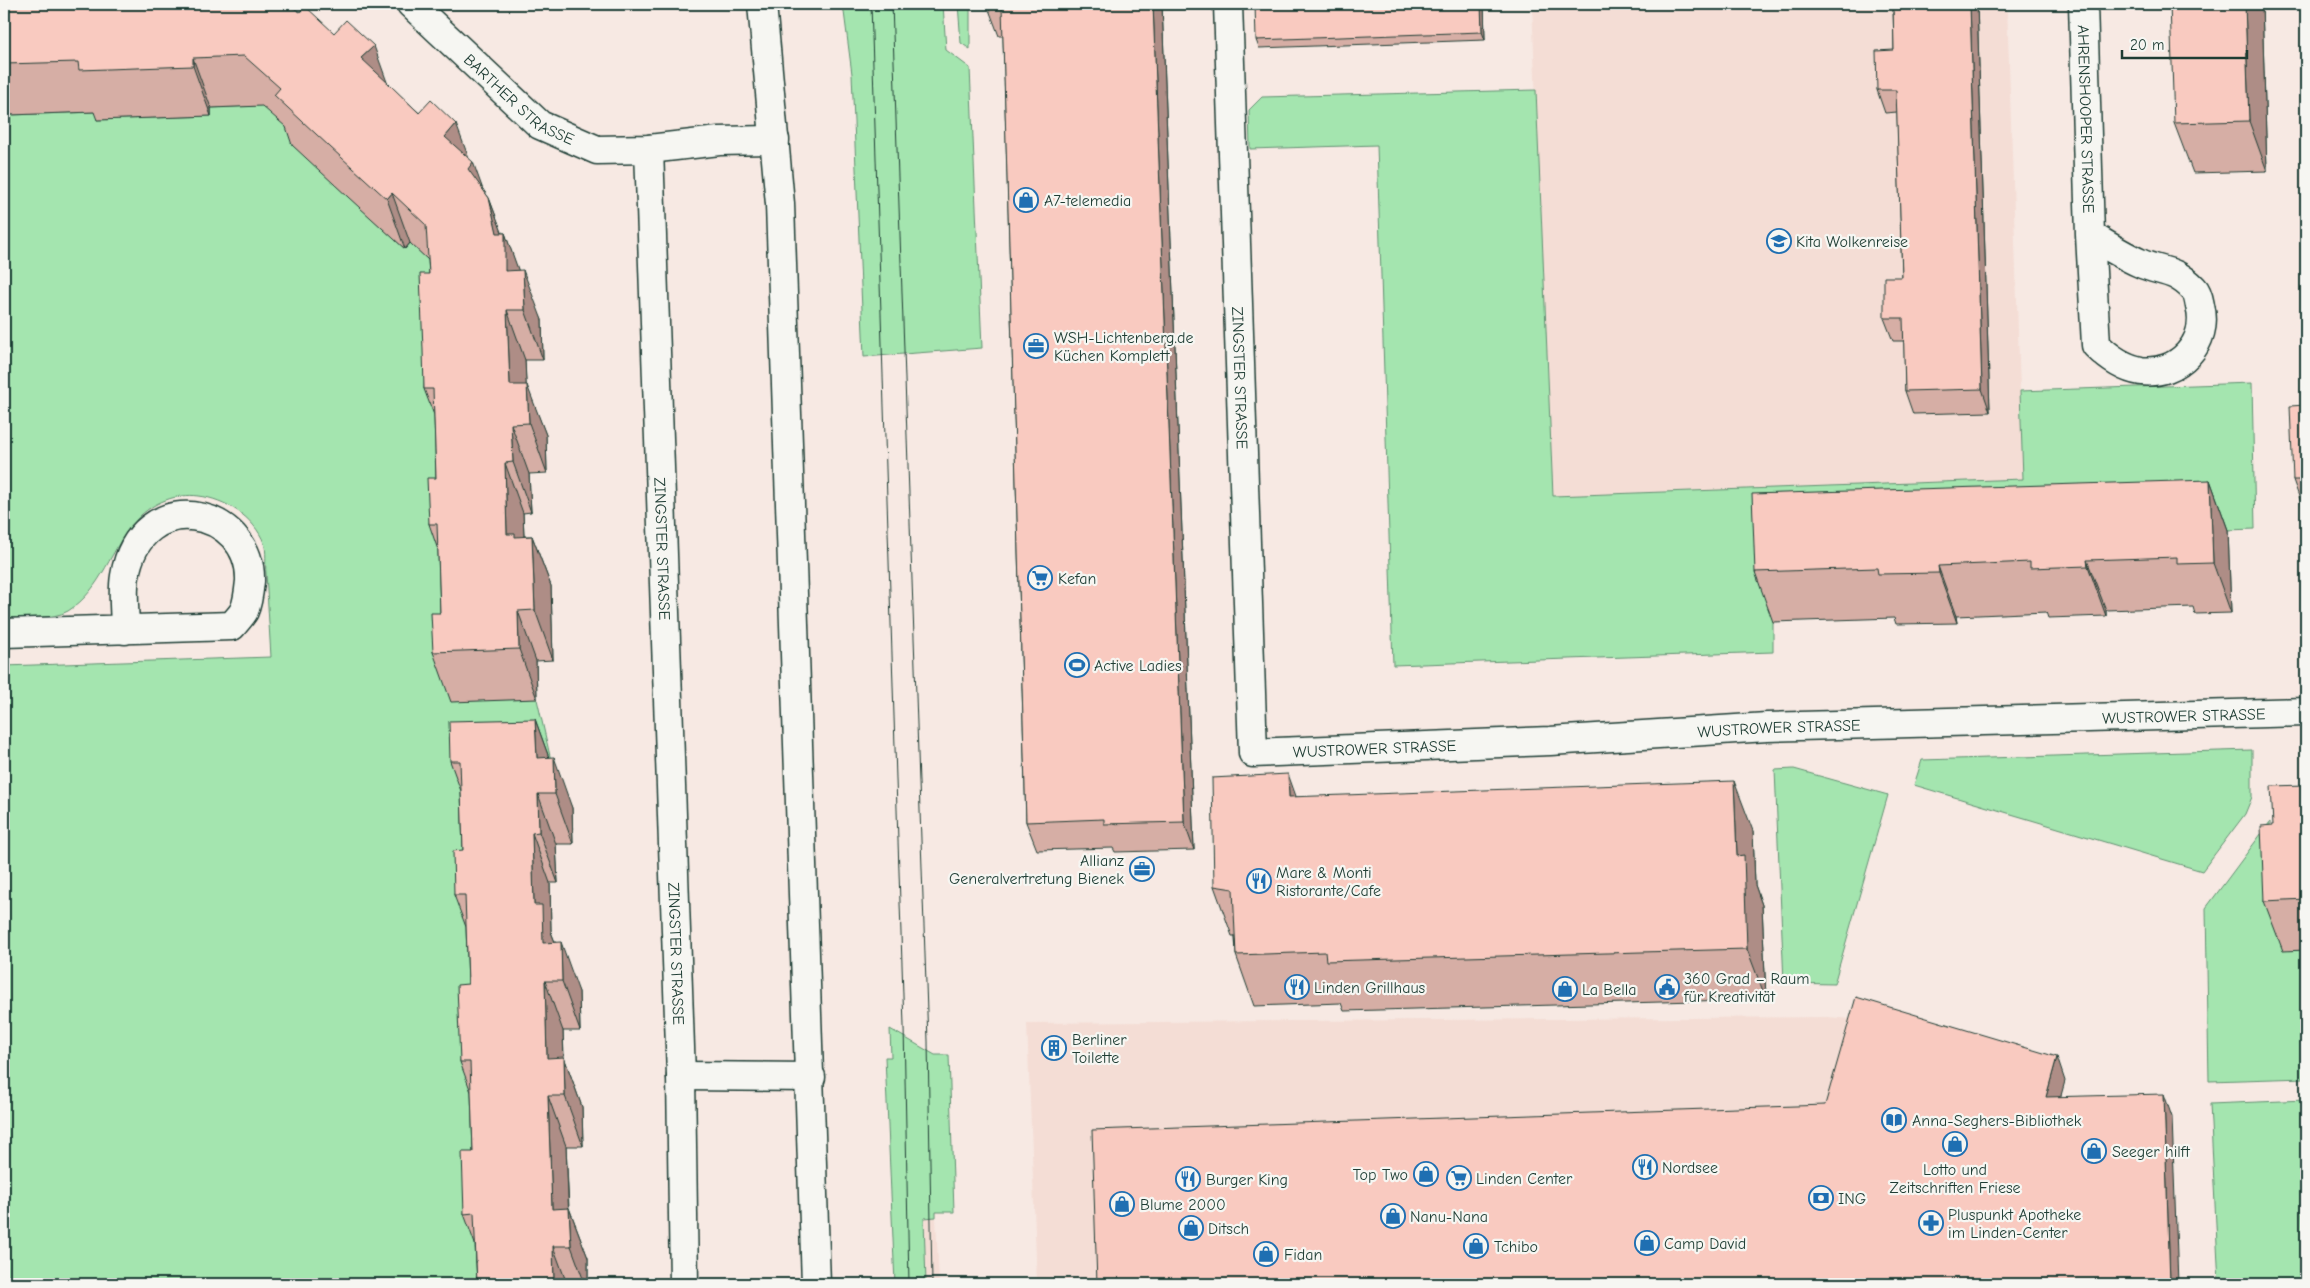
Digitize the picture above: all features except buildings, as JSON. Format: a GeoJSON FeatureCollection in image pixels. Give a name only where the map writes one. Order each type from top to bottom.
{"type":"FeatureCollection","features":[{"type":"Feature","properties":{"kind":"street","name":"BARTHER STRASSE"},"geometry":{"type":"LineString","coordinates":[[411,4],[540,125],[597,150],[649,149]]}},
{"type":"Feature","properties":{"kind":"street"},"geometry":{"type":"LineString","coordinates":[[762,4],[780,204],[811,1077],[816,1284]]}},
{"type":"Feature","properties":{"kind":"street","name":"ZINGSTER STRASSE"},"geometry":{"type":"LineString","coordinates":[[1228,4],[1253,753]]}},
{"type":"Feature","properties":{"kind":"street","name":"AHRENSHOOPER STRASSE"},"geometry":{"type":"LineString","coordinates":[[2083,4],[2090,235],[2096,345],[2108,358],[2143,371],[2163,369],[2181,360],[2196,347],[2202,329],[2202,315],[2196,291],[2182,277],[2163,269],[2142,264],[2090,235]]}},
{"type":"Feature","properties":{"kind":"street"},"geometry":{"type":"LineString","coordinates":[[649,149],[719,141],[775,140]]}},
{"type":"Feature","properties":{"kind":"street","name":"ZINGSTER STRASSE"},"geometry":{"type":"LineString","coordinates":[[649,149],[681,1076],[684,1284]]}},
{"type":"Feature","properties":{"kind":"street"},"geometry":{"type":"LineString","coordinates":[[4,633],[125,630],[232,626],[244,611],[249,593],[250,574],[246,558],[228,532],[206,520],[184,515],[171,516],[160,521],[144,533],[132,552],[124,576],[125,630]]}},
{"type":"Feature","properties":{"kind":"street","name":"WUSTROWER STRASSE"},"geometry":{"type":"LineString","coordinates":[[1253,753],[1550,741],[1767,727],[2306,712]]}},
{"type":"Feature","properties":{"kind":"street"},"geometry":{"type":"LineString","coordinates":[[681,1076],[811,1077]]}},
{"type":"Feature","properties":{"kind":"shaded area","name":"Kita Wolkenreise"},"geometry":{"type":"Polygon","coordinates":[[[1532,4],[2007,4],[2023,479],[1552,496],[1532,4]]]}},
{"type":"Feature","properties":{"kind":"shaded area"},"geometry":{"type":"Polygon","coordinates":[[[1827,1017],[1865,1020],[2065,1081],[2054,1120],[2178,1284],[1037,1284],[1027,1023],[1827,1017]]]}},
{"type":"Feature","properties":{"kind":"shaded area"},"geometry":{"type":"Polygon","coordinates":[[[936,1217],[939,1284],[926,1284],[924,1218],[936,1217]]]}},
{"type":"Feature","properties":{"kind":"green space"},"geometry":{"type":"Polygon","coordinates":[[[843,4],[943,4],[946,50],[970,68],[982,348],[864,357],[852,74],[843,4]]]}},
{"type":"Feature","properties":{"kind":"green space"},"geometry":{"type":"Polygon","coordinates":[[[958,4],[970,4],[970,49],[961,43],[958,4]]]}},
{"type":"Feature","properties":{"kind":"green space"},"geometry":{"type":"Polygon","coordinates":[[[1536,90],[1553,496],[2023,479],[2020,391],[2252,383],[2255,529],[2113,534],[1773,622],[1773,652],[1393,665],[1377,145],[1250,149],[1249,110],[1262,97],[1536,90]]]}},
{"type":"Feature","properties":{"kind":"green space"},"geometry":{"type":"Polygon","coordinates":[[[264,99],[298,139],[293,145],[405,249],[410,243],[438,269],[553,769],[493,1284],[4,1284],[4,666],[271,657],[264,543],[253,525],[238,511],[219,501],[199,496],[174,497],[158,503],[143,513],[128,530],[90,591],[68,611],[46,617],[4,618],[4,126],[10,126],[10,115],[97,112],[97,120],[211,116],[211,108],[253,106],[264,99]]]}},
{"type":"Feature","properties":{"kind":"green space"},"geometry":{"type":"Polygon","coordinates":[[[2252,750],[2252,797],[2245,814],[2202,871],[1914,785],[1922,760],[2252,750]]]}},
{"type":"Feature","properties":{"kind":"green space"},"geometry":{"type":"Polygon","coordinates":[[[1794,769],[1888,795],[1834,984],[1784,983],[1775,770],[1794,769]]]}},
{"type":"Feature","properties":{"kind":"green space"},"geometry":{"type":"Polygon","coordinates":[[[2270,822],[2272,901],[2283,950],[2306,950],[2306,1078],[2209,1081],[2206,908],[2270,822]]]}},
{"type":"Feature","properties":{"kind":"green space"},"geometry":{"type":"Polygon","coordinates":[[[890,1029],[935,1055],[949,1055],[954,1212],[936,1212],[936,1217],[924,1218],[926,1284],[895,1284],[885,1057],[891,1057],[890,1029]]]}},
{"type":"Feature","properties":{"kind":"green space"},"geometry":{"type":"Polygon","coordinates":[[[2306,1100],[2306,1284],[2219,1284],[2210,1104],[2306,1100]]]}},
{"type":"Feature","properties":{"kind":"tram line"},"geometry":{"type":"LineString","coordinates":[[871,4],[904,1026],[909,1284]]}},
{"type":"Feature","properties":{"kind":"tram line"},"geometry":{"type":"LineString","coordinates":[[892,4],[928,1041],[932,1284]]}},
{"type":"Feature","properties":{"kind":"place","name":"A7-telemedia"},"geometry":{"type":"Point","coordinates":[1026,200]}},
{"type":"Feature","properties":{"kind":"place","name":"Kita Wolkenreise"},"geometry":{"type":"Point","coordinates":[1779,241]}},
{"type":"Feature","properties":{"kind":"place","name":"WSH-Lichtenberg.de Küchen Komplett"},"geometry":{"type":"Point","coordinates":[1036,346]}},
{"type":"Feature","properties":{"kind":"place","name":"Kefan"},"geometry":{"type":"Point","coordinates":[1040,578]}},
{"type":"Feature","properties":{"kind":"place","name":"Active Ladies"},"geometry":{"type":"Point","coordinates":[1077,665]}},
{"type":"Feature","properties":{"kind":"place","name":"Allianz Generalvertretung Bienek"},"geometry":{"type":"Point","coordinates":[1142,869]}},
{"type":"Feature","properties":{"kind":"place","name":"Mare & Monti Ristorante/Cafe"},"geometry":{"type":"Point","coordinates":[1259,881]}},
{"type":"Feature","properties":{"kind":"place","name":"Linden Grillhaus"},"geometry":{"type":"Point","coordinates":[1297,987]}},
{"type":"Feature","properties":{"kind":"place","name":"360 Grad – Raum für Kreativität"},"geometry":{"type":"Point","coordinates":[1667,987]}},
{"type":"Feature","properties":{"kind":"place","name":"La Bella"},"geometry":{"type":"Point","coordinates":[1565,989]}},
{"type":"Feature","properties":{"kind":"place","name":"Berliner Toilette"},"geometry":{"type":"Point","coordinates":[1054,1048]}},
{"type":"Feature","properties":{"kind":"place","name":"Anna-Seghers-Bibliothek"},"geometry":{"type":"Point","coordinates":[1894,1120]}},
{"type":"Feature","properties":{"kind":"place","name":"Lotto und Zeitschriften Friese"},"geometry":{"type":"Point","coordinates":[1955,1144]}},
{"type":"Feature","properties":{"kind":"place","name":"Seeger hilft"},"geometry":{"type":"Point","coordinates":[2094,1151]}},
{"type":"Feature","properties":{"kind":"place","name":"Nordsee"},"geometry":{"type":"Point","coordinates":[1645,1167]}},
{"type":"Feature","properties":{"kind":"place","name":"Top Two"},"geometry":{"type":"Point","coordinates":[1426,1174]}},
{"type":"Feature","properties":{"kind":"place","name":"Linden Center"},"geometry":{"type":"Point","coordinates":[1459,1178]}},
{"type":"Feature","properties":{"kind":"place","name":"Burger King"},"geometry":{"type":"Point","coordinates":[1188,1179]}},
{"type":"Feature","properties":{"kind":"place","name":"ING"},"geometry":{"type":"Point","coordinates":[1821,1198]}},
{"type":"Feature","properties":{"kind":"place","name":"Blume 2000"},"geometry":{"type":"Point","coordinates":[1122,1204]}},
{"type":"Feature","properties":{"kind":"place","name":"Nanu-Nana"},"geometry":{"type":"Point","coordinates":[1393,1216]}},
{"type":"Feature","properties":{"kind":"place","name":"Pluspunkt Apotheke im Linden-Center"},"geometry":{"type":"Point","coordinates":[1931,1223]}},
{"type":"Feature","properties":{"kind":"place","name":"Ditsch"},"geometry":{"type":"Point","coordinates":[1191,1228]}},
{"type":"Feature","properties":{"kind":"place","name":"Camp David"},"geometry":{"type":"Point","coordinates":[1647,1243]}},
{"type":"Feature","properties":{"kind":"place","name":"Tchibo"},"geometry":{"type":"Point","coordinates":[1476,1246]}},
{"type":"Feature","properties":{"kind":"place","name":"Fidan"},"geometry":{"type":"Point","coordinates":[1266,1254]}}]}
